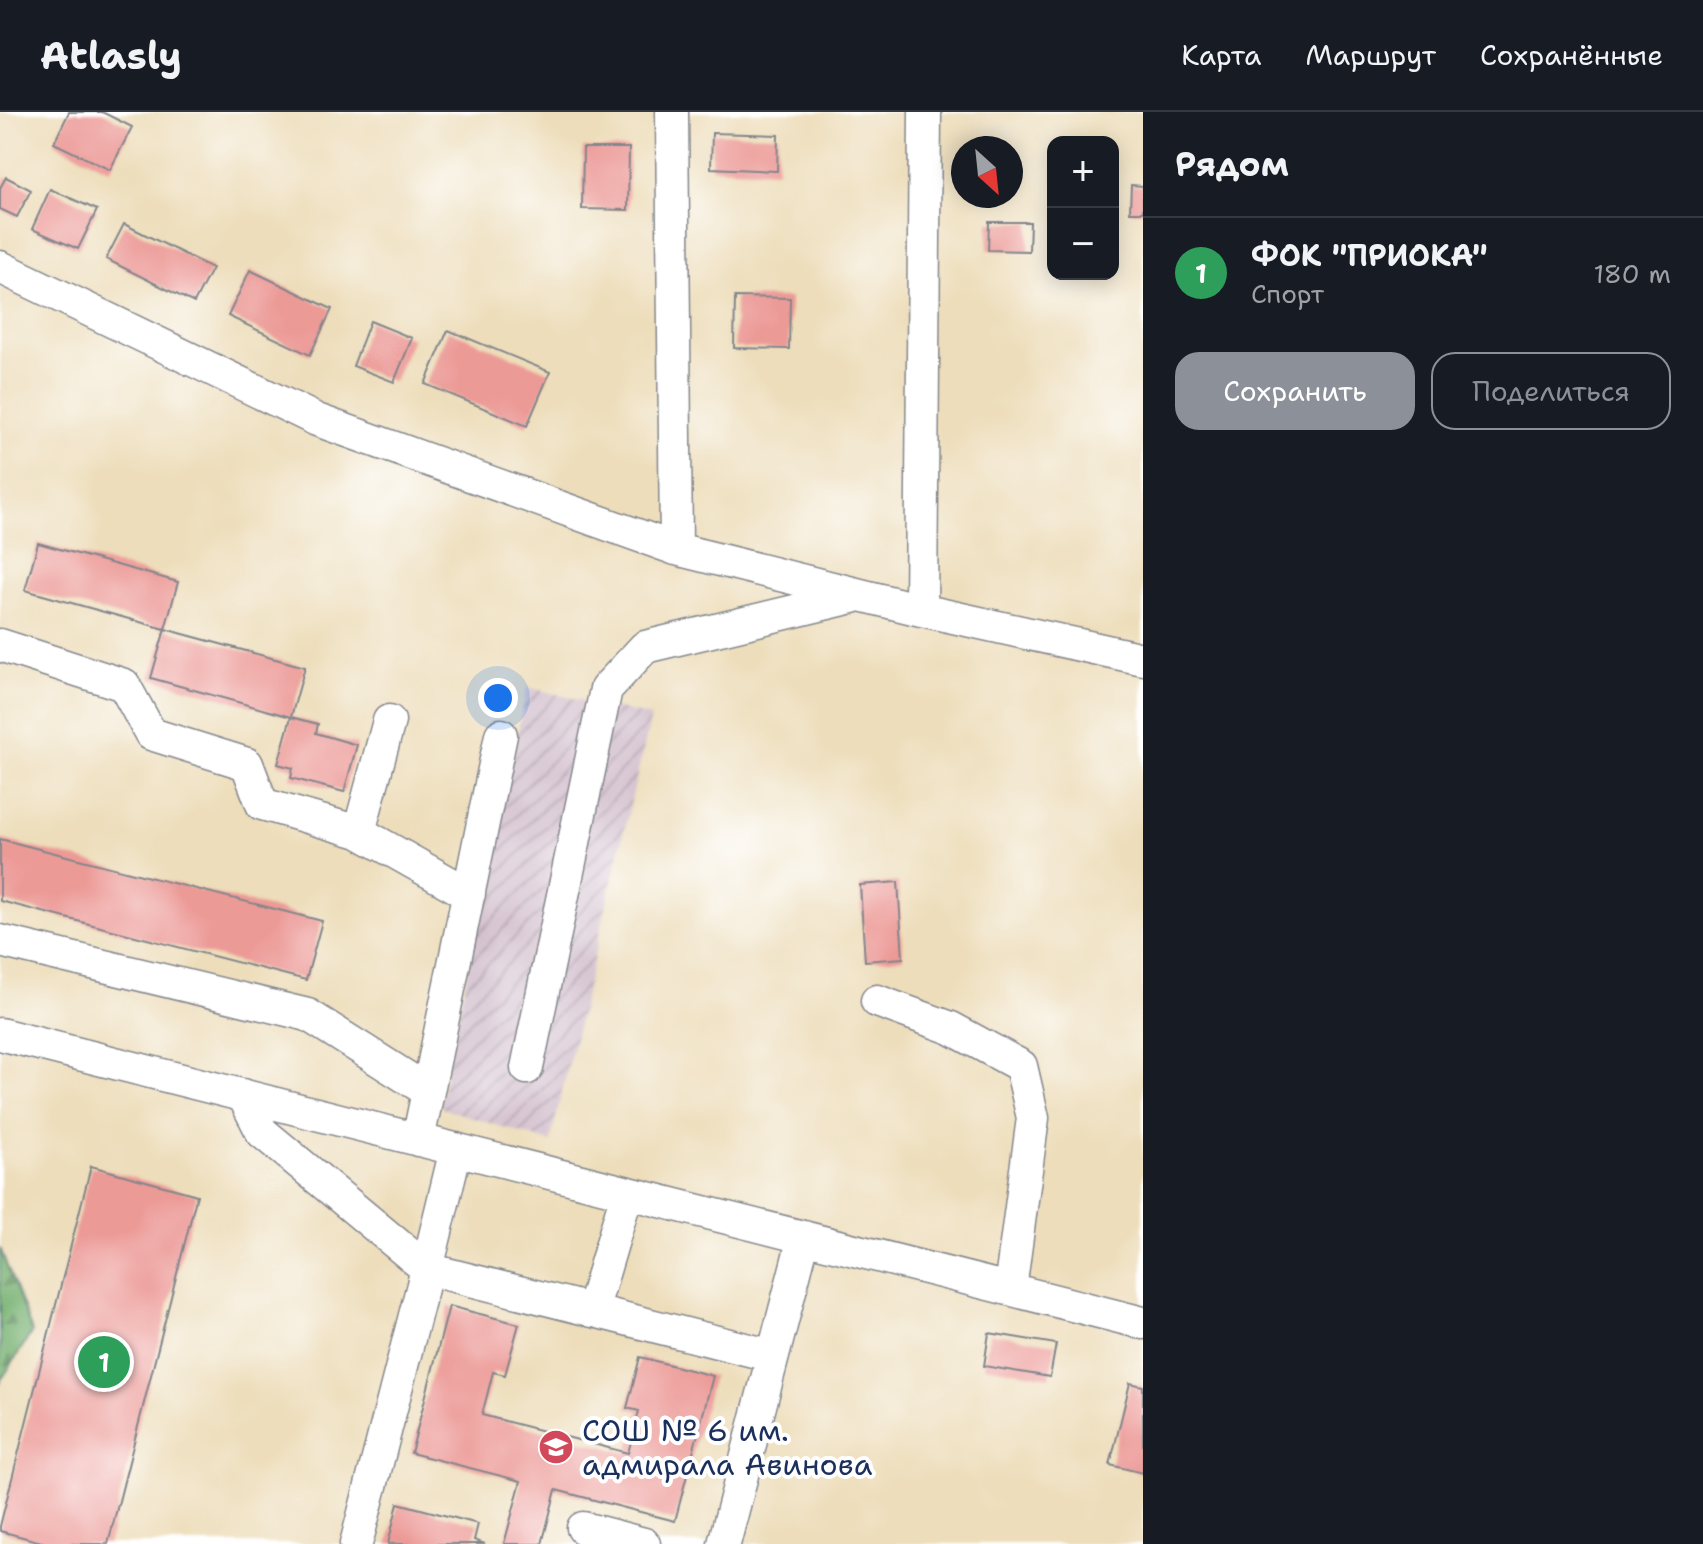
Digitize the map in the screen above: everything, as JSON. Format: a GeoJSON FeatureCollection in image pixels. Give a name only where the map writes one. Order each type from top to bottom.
{"type":"FeatureCollection","features":[{"type":"Feature","properties":{"kind":"street"},"geometry":{"type":"LineString","coordinates":[[672,112],[676,549]]}},
{"type":"Feature","properties":{"kind":"street"},"geometry":{"type":"LineString","coordinates":[[921,610],[925,112]]}},
{"type":"Feature","properties":{"kind":"street"},"geometry":{"type":"LineString","coordinates":[[0,267],[317,420],[676,549],[921,610],[1143,659]]}},
{"type":"Feature","properties":{"kind":"street"},"geometry":{"type":"LineString","coordinates":[[527,1068],[606,689],[645,647],[860,595]]}},
{"type":"Feature","properties":{"kind":"street"},"geometry":{"type":"LineString","coordinates":[[0,645],[124,685],[151,734],[247,764],[262,804],[359,832],[469,894]]}},
{"type":"Feature","properties":{"kind":"street"},"geometry":{"type":"LineString","coordinates":[[359,832],[389,721]]}},
{"type":"Feature","properties":{"kind":"street"},"geometry":{"type":"LineString","coordinates":[[418,1140],[501,735]]}},
{"type":"Feature","properties":{"kind":"street"},"geometry":{"type":"LineString","coordinates":[[0,941],[308,1015],[428,1091]]}},
{"type":"Feature","properties":{"kind":"street"},"geometry":{"type":"LineString","coordinates":[[877,1001],[951,1028],[1021,1066],[1033,1118],[1010,1289]]}},
{"type":"Feature","properties":{"kind":"street"},"geometry":{"type":"LineString","coordinates":[[0,1034],[1143,1323]]}},
{"type":"Feature","properties":{"kind":"street"},"geometry":{"type":"LineString","coordinates":[[243,1095],[262,1132],[427,1269],[773,1356]]}},
{"type":"Feature","properties":{"kind":"street"},"geometry":{"type":"LineString","coordinates":[[356,1544],[456,1149]]}},
{"type":"Feature","properties":{"kind":"street"},"geometry":{"type":"LineString","coordinates":[[592,1311],[627,1193]]}},
{"type":"Feature","properties":{"kind":"street"},"geometry":{"type":"LineString","coordinates":[[724,1544],[804,1237]]}},
{"type":"Feature","properties":{"kind":"street"},"geometry":{"type":"LineString","coordinates":[[583,1528],[644,1544]]}},
{"type":"Feature","properties":{"kind":"shaded area"},"geometry":{"type":"Polygon","coordinates":[[[527,687],[651,717],[550,1142],[439,1107],[527,687]]]}},
{"type":"Feature","properties":{"kind":"green space"},"geometry":{"type":"Polygon","coordinates":[[[0,1248],[32,1332],[0,1382],[0,1248]]]}},
{"type":"Feature","properties":{"kind":"building"},"geometry":{"type":"Polygon","coordinates":[[[69,112],[102,112],[132,127],[110,170],[54,143],[69,112]]]}},
{"type":"Feature","properties":{"kind":"building"},"geometry":{"type":"Polygon","coordinates":[[[712,133],[778,135],[777,171],[711,168],[712,133]]]}},
{"type":"Feature","properties":{"kind":"building"},"geometry":{"type":"Polygon","coordinates":[[[583,148],[629,148],[628,210],[582,209],[583,148]]]}},
{"type":"Feature","properties":{"kind":"building"},"geometry":{"type":"Polygon","coordinates":[[[6,177],[31,190],[17,217],[0,209],[0,188],[6,177]]]}},
{"type":"Feature","properties":{"kind":"building"},"geometry":{"type":"Polygon","coordinates":[[[1131,185],[1143,186],[1143,212],[1130,212],[1131,185]]]}},
{"type":"Feature","properties":{"kind":"building"},"geometry":{"type":"Polygon","coordinates":[[[50,189],[97,210],[78,249],[32,229],[50,189]]]}},
{"type":"Feature","properties":{"kind":"building"},"geometry":{"type":"Polygon","coordinates":[[[989,222],[1030,222],[1029,251],[988,250],[989,222]]]}},
{"type":"Feature","properties":{"kind":"building"},"geometry":{"type":"Polygon","coordinates":[[[124,224],[212,268],[194,303],[106,259],[124,224]]]}},
{"type":"Feature","properties":{"kind":"building"},"geometry":{"type":"Polygon","coordinates":[[[250,270],[332,309],[310,355],[228,316],[250,270]]]}},
{"type":"Feature","properties":{"kind":"building"},"geometry":{"type":"Polygon","coordinates":[[[735,297],[790,298],[789,349],[734,348],[735,297]]]}},
{"type":"Feature","properties":{"kind":"building"},"geometry":{"type":"Polygon","coordinates":[[[370,321],[412,338],[394,382],[353,366],[370,321]]]}},
{"type":"Feature","properties":{"kind":"building"},"geometry":{"type":"Polygon","coordinates":[[[448,330],[550,372],[527,426],[425,384],[448,330]]]}},
{"type":"Feature","properties":{"kind":"building"},"geometry":{"type":"Polygon","coordinates":[[[38,543],[178,582],[165,629],[25,590],[38,543]]]}},
{"type":"Feature","properties":{"kind":"building"},"geometry":{"type":"Polygon","coordinates":[[[165,629],[305,667],[291,717],[151,678],[165,629]]]}},
{"type":"Feature","properties":{"kind":"building"},"geometry":{"type":"Polygon","coordinates":[[[291,717],[318,724],[316,733],[357,745],[344,792],[291,778],[293,768],[278,764],[291,717]]]}},
{"type":"Feature","properties":{"kind":"building"},"geometry":{"type":"Polygon","coordinates":[[[0,839],[322,921],[306,980],[0,901],[0,839]]]}},
{"type":"Feature","properties":{"kind":"building"},"geometry":{"type":"Polygon","coordinates":[[[898,882],[903,958],[865,961],[860,885],[898,882]]]}},
{"type":"Feature","properties":{"kind":"building"},"geometry":{"type":"Polygon","coordinates":[[[91,1166],[197,1195],[108,1544],[49,1544],[0,1531],[0,1526],[91,1166]]]}},
{"type":"Feature","properties":{"kind":"building"},"geometry":{"type":"Polygon","coordinates":[[[449,1306],[519,1324],[505,1375],[493,1372],[482,1415],[628,1453],[639,1411],[627,1408],[640,1357],[713,1376],[675,1521],[556,1490],[542,1544],[504,1544],[521,1481],[411,1453],[449,1306]]]}},
{"type":"Feature","properties":{"kind":"building"},"geometry":{"type":"Polygon","coordinates":[[[989,1333],[1056,1344],[1050,1377],[984,1366],[989,1333]]]}},
{"type":"Feature","properties":{"kind":"building"},"geometry":{"type":"Polygon","coordinates":[[[1130,1383],[1143,1386],[1143,1473],[1110,1465],[1130,1383]]]}},
{"type":"Feature","properties":{"kind":"building"},"geometry":{"type":"Polygon","coordinates":[[[398,1503],[478,1524],[474,1540],[485,1544],[388,1544],[398,1503]]]}},
{"type":"Feature","properties":{"kind":"place","name":"ФОК \"ПРИОКА\""},"geometry":{"type":"Point","coordinates":[104,1362]}},
{"type":"Feature","properties":{"kind":"place","name":"СОШ № 6 им. адмирала Авинова"},"geometry":{"type":"Point","coordinates":[556,1447]}}]}
